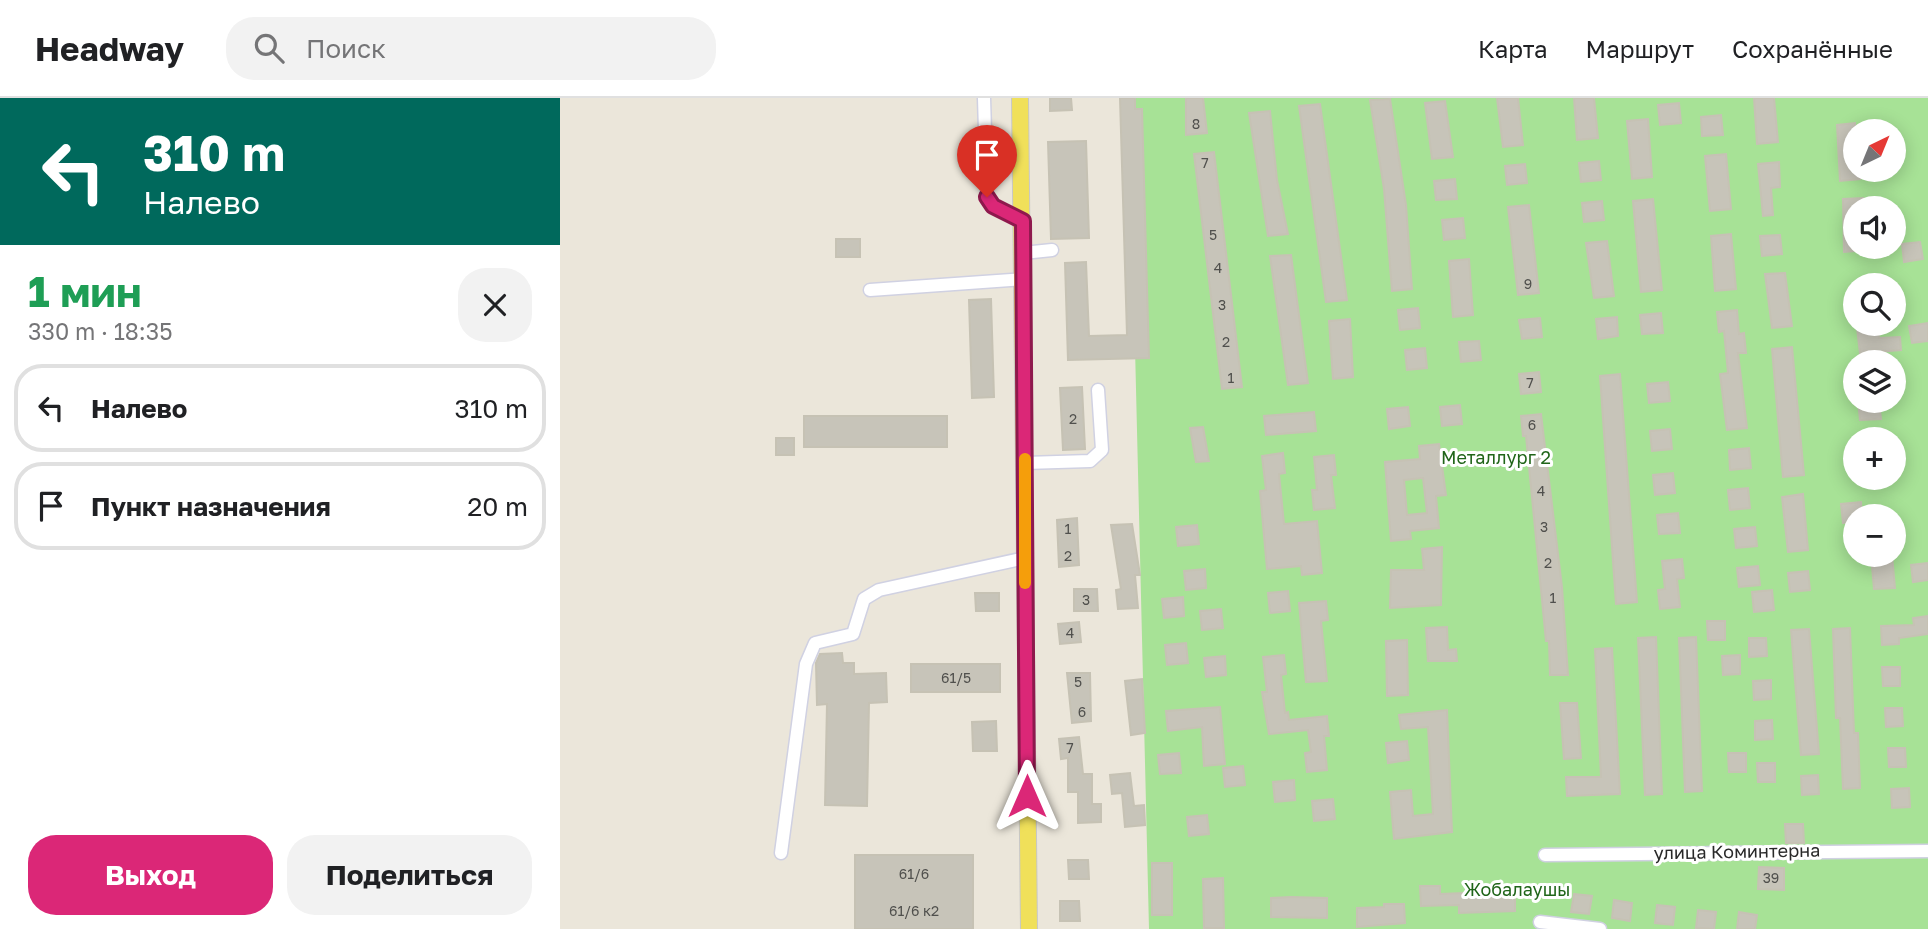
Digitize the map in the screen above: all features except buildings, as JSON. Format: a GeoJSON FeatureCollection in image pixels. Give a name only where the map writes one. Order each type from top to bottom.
{"type":"FeatureCollection","features":[{"type":"Feature","properties":{"kind":"main road"},"geometry":{"type":"LineString","coordinates":[[1020,98],[1024,279],[1028,929]]}},
{"type":"Feature","properties":{"kind":"street"},"geometry":{"type":"LineString","coordinates":[[984,98],[987,197],[993,206],[1023,221]]}},
{"type":"Feature","properties":{"kind":"street"},"geometry":{"type":"LineString","coordinates":[[1023,253],[1052,250]]}},
{"type":"Feature","properties":{"kind":"street"},"geometry":{"type":"LineString","coordinates":[[870,290],[1024,279]]}},
{"type":"Feature","properties":{"kind":"street"},"geometry":{"type":"LineString","coordinates":[[1025,463],[1090,460],[1102,450],[1098,390]]}},
{"type":"Feature","properties":{"kind":"street"},"geometry":{"type":"LineString","coordinates":[[780,853],[806,664],[815,643],[853,634],[864,599],[879,590],[1025,558]]}},
{"type":"Feature","properties":{"kind":"street","name":"улица Коминтерна"},"geometry":{"type":"LineString","coordinates":[[1545,855],[1928,851]]}},
{"type":"Feature","properties":{"kind":"street"},"geometry":{"type":"LineString","coordinates":[[1540,922],[1600,929]]}},
{"type":"Feature","properties":{"kind":"green space","name":"Металлург 2"},"geometry":{"type":"Polygon","coordinates":[[[1129,98],[1928,98],[1928,929],[1149,929],[1129,98]]]}},
{"type":"Feature","properties":{"kind":"slow traffic"},"geometry":{"type":"LineString","coordinates":[[1025,459],[1025,583]]}},
{"type":"Feature","properties":{"kind":"route"},"geometry":{"type":"LineString","coordinates":[[987,197],[993,206],[1023,221],[1027,796]]}},
{"type":"Feature","properties":{"kind":"park label","name":"Жобалаушы"},"geometry":{"type":"Point","coordinates":[1517,890]}}]}
